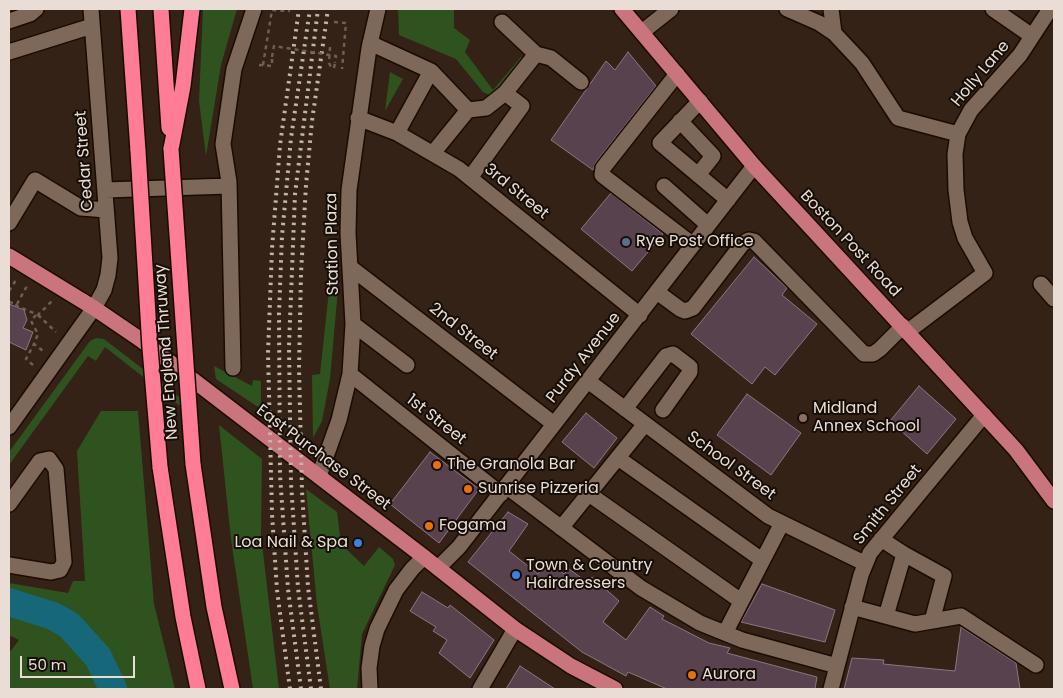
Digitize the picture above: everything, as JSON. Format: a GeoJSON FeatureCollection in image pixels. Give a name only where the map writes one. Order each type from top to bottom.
{"type":"FeatureCollection","features":[{"type":"Feature","properties":{"kind":"highway","name":"New England Thruway"},"geometry":{"type":"LineString","coordinates":[[128,9],[160,468],[181,608],[198,689]]}},
{"type":"Feature","properties":{"kind":"highway","name":"New England Thruway"},"geometry":{"type":"LineString","coordinates":[[162,9],[193,464],[214,607],[232,689]]}},
{"type":"Feature","properties":{"kind":"highway"},"geometry":{"type":"LineString","coordinates":[[171,149],[183,86],[192,9]]}},
{"type":"Feature","properties":{"kind":"main road","name":"Boston Post Road"},"geometry":{"type":"LineString","coordinates":[[622,9],[754,166],[1031,467],[1054,501]]}},
{"type":"Feature","properties":{"kind":"main road","name":"East Purchase Street"},"geometry":{"type":"LineString","coordinates":[[9,256],[94,308],[141,340],[424,557],[514,629],[571,666],[614,689]]}},
{"type":"Feature","properties":{"kind":"street"},"geometry":{"type":"LineString","coordinates":[[9,21],[30,14],[36,9]]}},
{"type":"Feature","properties":{"kind":"street","name":"Cedar Street"},"geometry":{"type":"LineString","coordinates":[[9,427],[94,308],[104,290],[108,275],[110,258],[91,9]]}},
{"type":"Feature","properties":{"kind":"street"},"geometry":{"type":"LineString","coordinates":[[233,368],[229,186],[223,144],[234,70],[254,9]]}},
{"type":"Feature","properties":{"kind":"street","name":"Station Plaza"},"geometry":{"type":"LineString","coordinates":[[319,476],[339,420],[350,374],[353,324],[348,200],[358,118],[370,43],[378,9]]}},
{"type":"Feature","properties":{"kind":"street"},"geometry":{"type":"LineString","coordinates":[[642,32],[671,9]]}},
{"type":"Feature","properties":{"kind":"street"},"geometry":{"type":"LineString","coordinates":[[787,9],[819,23],[834,33],[862,63],[898,118],[958,134]]}},
{"type":"Feature","properties":{"kind":"street"},"geometry":{"type":"LineString","coordinates":[[831,9],[834,33]]}},
{"type":"Feature","properties":{"kind":"street"},"geometry":{"type":"LineString","coordinates":[[993,9],[1032,36]]}},
{"type":"Feature","properties":{"kind":"street","name":"Holly Lane"},"geometry":{"type":"LineString","coordinates":[[905,329],[985,273],[965,238],[960,222],[956,190],[955,154],[958,134],[971,110],[1009,70],[1050,9]]}},
{"type":"Feature","properties":{"kind":"street"},"geometry":{"type":"LineString","coordinates":[[502,22],[536,54],[551,58],[581,82]]}},
{"type":"Feature","properties":{"kind":"street"},"geometry":{"type":"LineString","coordinates":[[9,52],[92,26]]}},
{"type":"Feature","properties":{"kind":"street"},"geometry":{"type":"LineString","coordinates":[[370,43],[430,71],[468,110]]}},
{"type":"Feature","properties":{"kind":"street"},"geometry":{"type":"LineString","coordinates":[[433,153],[468,110],[486,108],[505,93],[536,54]]}},
{"type":"Feature","properties":{"kind":"street"},"geometry":{"type":"LineString","coordinates":[[397,133],[430,71]]}},
{"type":"Feature","properties":{"kind":"street"},"geometry":{"type":"LineString","coordinates":[[677,74],[602,168],[602,175],[693,245]]}},
{"type":"Feature","properties":{"kind":"street"},"geometry":{"type":"LineString","coordinates":[[470,178],[522,106],[505,93]]}},
{"type":"Feature","properties":{"kind":"street"},"geometry":{"type":"LineString","coordinates":[[700,101],[660,142],[728,200]]}},
{"type":"Feature","properties":{"kind":"street","name":"3rd Street"},"geometry":{"type":"LineString","coordinates":[[358,118],[397,133],[433,153],[470,178],[640,314]]}},
{"type":"Feature","properties":{"kind":"street"},"geometry":{"type":"LineString","coordinates":[[680,121],[714,156]]}},
{"type":"Feature","properties":{"kind":"street"},"geometry":{"type":"LineString","coordinates":[[698,175],[730,137]]}},
{"type":"Feature","properties":{"kind":"street","name":"Purdy Avenue"},"geometry":{"type":"LineString","coordinates":[[438,568],[459,547],[504,490],[754,166]]}},
{"type":"Feature","properties":{"kind":"street"},"geometry":{"type":"LineString","coordinates":[[9,223],[35,180],[81,208],[106,210]]}},
{"type":"Feature","properties":{"kind":"street"},"geometry":{"type":"LineString","coordinates":[[104,190],[229,186]]}},
{"type":"Feature","properties":{"kind":"street"},"geometry":{"type":"LineString","coordinates":[[664,186],[708,225]]}},
{"type":"Feature","properties":{"kind":"street"},"geometry":{"type":"LineString","coordinates":[[657,292],[685,311],[693,308],[743,243],[749,240],[754,241],[864,354],[872,354],[905,329]]}},
{"type":"Feature","properties":{"kind":"street","name":"2nd Street"},"geometry":{"type":"LineString","coordinates":[[350,266],[554,424]]}},
{"type":"Feature","properties":{"kind":"street"},"geometry":{"type":"LineString","coordinates":[[1041,284],[1054,299]]}},
{"type":"Feature","properties":{"kind":"street"},"geometry":{"type":"LineString","coordinates":[[353,324],[407,365]]}},
{"type":"Feature","properties":{"kind":"street"},"geometry":{"type":"LineString","coordinates":[[625,409],[666,356],[673,354],[690,367],[690,372],[663,410]]}},
{"type":"Feature","properties":{"kind":"street","name":"1st Street"},"geometry":{"type":"LineString","coordinates":[[350,374],[504,490],[561,528],[641,588],[700,623],[725,633],[837,666]]}},
{"type":"Feature","properties":{"kind":"street","name":"School Street"},"geometry":{"type":"LineString","coordinates":[[588,381],[746,501],[782,523],[864,563]]}},
{"type":"Feature","properties":{"kind":"street","name":"Smith Street"},"geometry":{"type":"LineString","coordinates":[[831,689],[864,563],[984,415]]}},
{"type":"Feature","properties":{"kind":"street"},"geometry":{"type":"LineString","coordinates":[[561,528],[645,424]]}},
{"type":"Feature","properties":{"kind":"street"},"geometry":{"type":"LineString","coordinates":[[618,458],[762,560]]}},
{"type":"Feature","properties":{"kind":"street"},"geometry":{"type":"LineString","coordinates":[[9,565],[51,572],[60,570],[64,562],[56,469],[49,459],[40,461],[11,497]]}},
{"type":"Feature","properties":{"kind":"street"},"geometry":{"type":"LineString","coordinates":[[589,494],[741,601]]}},
{"type":"Feature","properties":{"kind":"street"},"geometry":{"type":"LineString","coordinates":[[725,633],[782,523]]}},
{"type":"Feature","properties":{"kind":"street"},"geometry":{"type":"LineString","coordinates":[[881,540],[944,576],[932,621]]}},
{"type":"Feature","properties":{"kind":"street"},"geometry":{"type":"LineString","coordinates":[[886,616],[904,554]]}},
{"type":"Feature","properties":{"kind":"street"},"geometry":{"type":"LineString","coordinates":[[370,689],[371,653],[377,629],[396,590],[424,557]]}},
{"type":"Feature","properties":{"kind":"street"},"geometry":{"type":"LineString","coordinates":[[852,607],[915,624],[961,616],[1036,664]]}},
{"type":"Feature","properties":{"kind":"street"},"geometry":{"type":"LineString","coordinates":[[480,689],[514,629]]}},
{"type":"Feature","properties":{"kind":"path"},"geometry":{"type":"LineString","coordinates":[[263,65],[272,10],[290,11]]}},
{"type":"Feature","properties":{"kind":"path"},"geometry":{"type":"LineString","coordinates":[[334,22],[346,23],[342,69]]}},
{"type":"Feature","properties":{"kind":"path"},"geometry":{"type":"LineString","coordinates":[[258,65],[272,66],[274,46],[336,56],[332,67],[329,63],[330,47]]}},
{"type":"Feature","properties":{"kind":"path"},"geometry":{"type":"LineString","coordinates":[[9,291],[16,280]]}},
{"type":"Feature","properties":{"kind":"path"},"geometry":{"type":"LineString","coordinates":[[15,305],[27,286]]}},
{"type":"Feature","properties":{"kind":"path"},"geometry":{"type":"LineString","coordinates":[[33,364],[26,359],[38,334],[31,321],[52,301]]}},
{"type":"Feature","properties":{"kind":"path"},"geometry":{"type":"LineString","coordinates":[[9,302],[37,315],[56,332]]}},
{"type":"Feature","properties":{"kind":"path"},"geometry":{"type":"LineString","coordinates":[[34,344],[43,351]]}},
{"type":"Feature","properties":{"kind":"green space"},"geometry":{"type":"Polygon","coordinates":[[[203,9],[237,9],[221,65],[206,156],[199,101],[203,9]]]}},
{"type":"Feature","properties":{"kind":"green space"},"geometry":{"type":"Polygon","coordinates":[[[398,9],[454,9],[454,28],[470,40],[465,52],[493,90],[522,58],[493,97],[483,92],[456,59],[399,35],[398,9]]]}},
{"type":"Feature","properties":{"kind":"green space"},"geometry":{"type":"Polygon","coordinates":[[[390,72],[403,79],[385,111],[390,72]]]}},
{"type":"Feature","properties":{"kind":"green space"},"geometry":{"type":"Polygon","coordinates":[[[335,285],[338,289],[330,379],[322,421],[313,438],[312,375],[320,374],[329,290],[331,286],[335,285]]]}},
{"type":"Feature","properties":{"kind":"green space"},"geometry":{"type":"Polygon","coordinates":[[[96,338],[104,339],[183,400],[184,409],[105,347],[96,361],[88,356],[9,465],[9,452],[90,341],[96,338]]]}},
{"type":"Feature","properties":{"kind":"green space"},"geometry":{"type":"Polygon","coordinates":[[[214,366],[252,386],[253,380],[261,381],[261,409],[216,379],[214,366]]]}},
{"type":"Feature","properties":{"kind":"green space"},"geometry":{"type":"Polygon","coordinates":[[[101,411],[138,411],[154,604],[175,689],[9,689],[9,653],[19,640],[9,635],[9,583],[68,593],[73,581],[85,581],[77,451],[101,411]]]}},
{"type":"Feature","properties":{"kind":"green space"},"geometry":{"type":"Polygon","coordinates":[[[219,425],[262,459],[261,535],[279,689],[253,689],[231,539],[219,425]]]}},
{"type":"Feature","properties":{"kind":"green space"},"geometry":{"type":"Polygon","coordinates":[[[306,489],[337,512],[341,544],[364,566],[379,547],[393,559],[395,565],[362,634],[357,689],[330,689],[317,605],[306,489]]]}},
{"type":"Feature","properties":{"kind":"building"},"geometry":{"type":"Polygon","coordinates":[[[628,52],[656,86],[596,162],[593,170],[551,140],[606,61],[615,70],[628,52]]]}},
{"type":"Feature","properties":{"kind":"building"},"geometry":{"type":"Polygon","coordinates":[[[611,193],[663,234],[632,271],[581,229],[611,193]]]}},
{"type":"Feature","properties":{"kind":"building"},"geometry":{"type":"Polygon","coordinates":[[[754,257],[787,288],[782,295],[817,324],[775,375],[765,367],[752,384],[691,334],[754,257]]]}},
{"type":"Feature","properties":{"kind":"building"},"geometry":{"type":"Polygon","coordinates":[[[9,304],[24,310],[27,320],[23,328],[33,332],[26,350],[9,342],[9,304]]]}},
{"type":"Feature","properties":{"kind":"building"},"geometry":{"type":"Polygon","coordinates":[[[919,386],[956,419],[927,454],[890,421],[919,386]]]}},
{"type":"Feature","properties":{"kind":"building"},"geometry":{"type":"Polygon","coordinates":[[[747,394],[801,433],[771,475],[717,435],[747,394]]]}},
{"type":"Feature","properties":{"kind":"building"},"geometry":{"type":"Polygon","coordinates":[[[586,413],[617,438],[594,468],[562,442],[586,413]]]}},
{"type":"Feature","properties":{"kind":"building"},"geometry":{"type":"Polygon","coordinates":[[[430,452],[479,489],[439,543],[390,504],[430,452]]]}},
{"type":"Feature","properties":{"kind":"building"},"geometry":{"type":"Polygon","coordinates":[[[508,512],[528,524],[509,551],[538,574],[547,561],[564,574],[569,569],[587,582],[592,577],[619,601],[603,622],[626,640],[650,607],[664,616],[662,619],[709,643],[730,648],[727,653],[817,677],[815,689],[667,689],[628,672],[626,676],[582,652],[468,562],[508,512]]]}},
{"type":"Feature","properties":{"kind":"building"},"geometry":{"type":"Polygon","coordinates":[[[762,584],[835,610],[825,642],[741,622],[762,584]]]}},
{"type":"Feature","properties":{"kind":"building"},"geometry":{"type":"Polygon","coordinates":[[[422,592],[448,608],[450,605],[494,640],[470,678],[439,653],[447,640],[433,631],[436,627],[410,611],[422,592]]]}},
{"type":"Feature","properties":{"kind":"building"},"geometry":{"type":"Polygon","coordinates":[[[961,627],[1016,663],[1020,689],[844,689],[852,658],[884,660],[883,664],[955,671],[961,627]]]}},
{"type":"Feature","properties":{"kind":"building"},"geometry":{"type":"Polygon","coordinates":[[[520,666],[555,689],[506,689],[520,666]]]}},
{"type":"Feature","properties":{"kind":"waterway"},"geometry":{"type":"LineString","coordinates":[[9,602],[53,616],[69,625],[98,657],[113,689]]}},
{"type":"Feature","properties":{"kind":"railway"},"geometry":{"type":"LineString","coordinates":[[290,689],[277,590],[272,514],[268,353],[272,249],[280,145],[299,9]]}},
{"type":"Feature","properties":{"kind":"railway"},"geometry":{"type":"LineString","coordinates":[[301,689],[288,589],[280,475],[279,314],[282,236],[291,138],[310,9]]}},
{"type":"Feature","properties":{"kind":"railway"},"geometry":{"type":"LineString","coordinates":[[311,689],[298,588],[291,483],[289,346],[295,194],[318,9]]}},
{"type":"Feature","properties":{"kind":"railway"},"geometry":{"type":"LineString","coordinates":[[321,689],[308,587],[302,491],[299,369],[301,273],[306,185],[312,121],[328,9]]}},
{"type":"Feature","properties":{"kind":"place","name":"Rye Post Office"},"geometry":{"type":"Point","coordinates":[626,242]}},
{"type":"Feature","properties":{"kind":"place","name":"Midland Annex School"},"geometry":{"type":"Point","coordinates":[803,418]}},
{"type":"Feature","properties":{"kind":"place","name":"The Granola Bar"},"geometry":{"type":"Point","coordinates":[437,465]}},
{"type":"Feature","properties":{"kind":"place","name":"Sunrise Pizzeria"},"geometry":{"type":"Point","coordinates":[468,489]}},
{"type":"Feature","properties":{"kind":"place","name":"Fogama"},"geometry":{"type":"Point","coordinates":[429,526]}},
{"type":"Feature","properties":{"kind":"place","name":"Loa Nail & Spa"},"geometry":{"type":"Point","coordinates":[358,543]}},
{"type":"Feature","properties":{"kind":"place","name":"Town & Country Hairdressers"},"geometry":{"type":"Point","coordinates":[516,575]}},
{"type":"Feature","properties":{"kind":"place","name":"Aurora"},"geometry":{"type":"Point","coordinates":[692,675]}}]}
